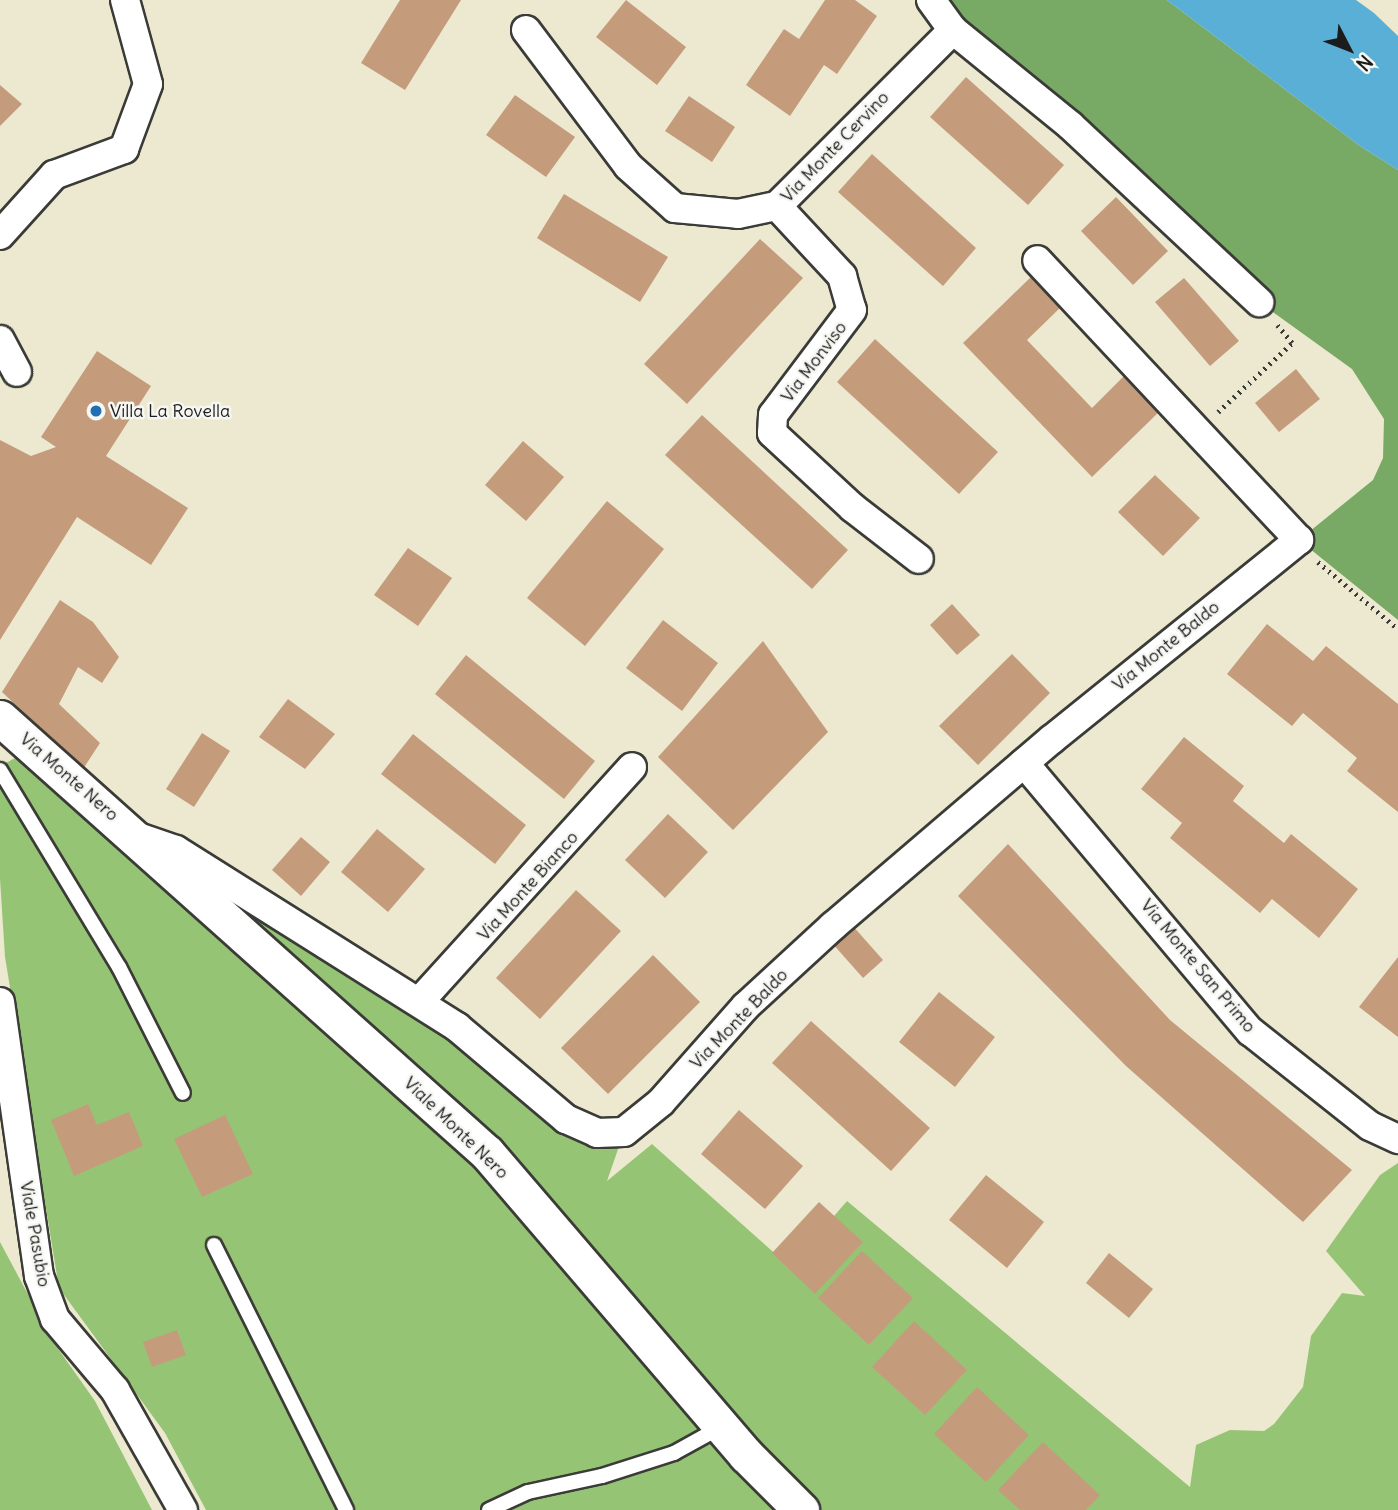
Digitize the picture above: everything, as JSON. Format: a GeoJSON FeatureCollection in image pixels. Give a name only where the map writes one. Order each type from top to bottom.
{"type":"FeatureCollection","features":[{"type":"Feature","properties":{"kind":"street"},"geometry":{"type":"LineString","coordinates":[[0,235],[54,175],[124,149],[148,84],[125,0]]}},
{"type":"Feature","properties":{"kind":"street"},"geometry":{"type":"LineString","coordinates":[[931,0],[953,30],[1071,126],[1259,302]]}},
{"type":"Feature","properties":{"kind":"street","name":"Via Monte Cervino"},"geometry":{"type":"LineString","coordinates":[[526,30],[628,166],[675,208],[738,214],[777,206],[953,30]]}},
{"type":"Feature","properties":{"kind":"street","name":"Via Monviso"},"geometry":{"type":"LineString","coordinates":[[777,206],[842,276],[852,310],[773,415],[772,433],[853,508],[919,559]]}},
{"type":"Feature","properties":{"kind":"street"},"geometry":{"type":"LineString","coordinates":[[1037,260],[1198,431],[1294,543]]}},
{"type":"Feature","properties":{"kind":"street"},"geometry":{"type":"LineString","coordinates":[[0,340],[17,372]]}},
{"type":"Feature","properties":{"kind":"street","name":"Via Monte Baldo"},"geometry":{"type":"LineString","coordinates":[[138,836],[176,850],[457,1027],[566,1119],[597,1133],[624,1132],[661,1102],[746,1006],[1024,763],[1294,543]]}},
{"type":"Feature","properties":{"kind":"street","name":"Via Monte Nero"},"geometry":{"type":"LineString","coordinates":[[0,718],[138,836]]}},
{"type":"Feature","properties":{"kind":"street","name":"Via Monte San Primo"},"geometry":{"type":"LineString","coordinates":[[1024,763],[1250,1031],[1370,1126],[1398,1139]]}},
{"type":"Feature","properties":{"kind":"street","name":"Via Monte Bianco"},"geometry":{"type":"LineString","coordinates":[[419,1002],[632,767]]}},
{"type":"Feature","properties":{"kind":"street","name":"Viale Monte Nero"},"geometry":{"type":"LineString","coordinates":[[138,836],[486,1153],[721,1427],[801,1510]]}},
{"type":"Feature","properties":{"kind":"street","name":"Viale Pasubio"},"geometry":{"type":"LineString","coordinates":[[0,1003],[39,1276],[55,1319],[115,1390],[183,1510]]}},
{"type":"Feature","properties":{"kind":"lane"},"geometry":{"type":"LineString","coordinates":[[0,770],[120,967],[183,1093]]}},
{"type":"Feature","properties":{"kind":"lane"},"geometry":{"type":"LineString","coordinates":[[214,1245],[346,1510]]}},
{"type":"Feature","properties":{"kind":"lane"},"geometry":{"type":"LineString","coordinates":[[489,1510],[528,1492],[602,1476],[674,1453],[721,1427]]}},
{"type":"Feature","properties":{"kind":"path"},"geometry":{"type":"LineString","coordinates":[[1198,431],[1292,343],[1259,302]]}},
{"type":"Feature","properties":{"kind":"path"},"geometry":{"type":"LineString","coordinates":[[1294,543],[1398,629]]}},
{"type":"Feature","properties":{"kind":"green space"},"geometry":{"type":"Polygon","coordinates":[[[931,0],[1167,0],[1360,146],[1398,170],[1398,620],[1299,540],[1373,480],[1383,458],[1384,419],[1352,369],[1259,302],[931,0]]]}},
{"type":"Feature","properties":{"kind":"green space"},"geometry":{"type":"Polygon","coordinates":[[[23,754],[475,1155],[785,1510],[206,1510],[165,1433],[59,1288],[5,957],[0,879],[0,766],[23,754]]]}},
{"type":"Feature","properties":{"kind":"green space"},"geometry":{"type":"Polygon","coordinates":[[[176,850],[518,1081],[624,1132],[607,1181],[652,1144],[790,1267],[847,1201],[1190,1487],[1196,1445],[1230,1430],[1264,1431],[1274,1424],[1303,1387],[1311,1336],[1342,1293],[1365,1296],[1326,1251],[1380,1175],[1398,1163],[1398,1510],[801,1510],[487,1153],[176,850]]]}},
{"type":"Feature","properties":{"kind":"green space"},"geometry":{"type":"Polygon","coordinates":[[[0,1242],[54,1343],[95,1401],[152,1510],[0,1510],[0,1242]]]}},
{"type":"Feature","properties":{"kind":"water"},"geometry":{"type":"Polygon","coordinates":[[[1167,0],[1356,0],[1374,13],[1398,36],[1398,170],[1360,146],[1167,0]]]}},
{"type":"Feature","properties":{"kind":"building"},"geometry":{"type":"Polygon","coordinates":[[[400,0],[461,0],[405,90],[361,63],[400,0]]]}},
{"type":"Feature","properties":{"kind":"building"},"geometry":{"type":"Polygon","coordinates":[[[626,0],[686,47],[657,85],[596,37],[626,0]]]}},
{"type":"Feature","properties":{"kind":"building"},"geometry":{"type":"Polygon","coordinates":[[[825,0],[855,0],[877,16],[837,74],[824,65],[790,116],[746,85],[784,29],[799,39],[825,0]]]}},
{"type":"Feature","properties":{"kind":"building"},"geometry":{"type":"Polygon","coordinates":[[[966,77],[1064,165],[1028,205],[930,117],[966,77]]]}},
{"type":"Feature","properties":{"kind":"building"},"geometry":{"type":"Polygon","coordinates":[[[0,85],[22,104],[0,126],[0,85]]]}},
{"type":"Feature","properties":{"kind":"building"},"geometry":{"type":"Polygon","coordinates":[[[515,95],[575,137],[546,177],[486,135],[515,95]]]}},
{"type":"Feature","properties":{"kind":"building"},"geometry":{"type":"Polygon","coordinates":[[[689,96],[735,127],[712,162],[665,131],[689,96]]]}},
{"type":"Feature","properties":{"kind":"building"},"geometry":{"type":"Polygon","coordinates":[[[872,154],[976,248],[943,286],[838,192],[872,154]]]}},
{"type":"Feature","properties":{"kind":"building"},"geometry":{"type":"Polygon","coordinates":[[[564,194],[668,257],[640,302],[537,238],[564,194]]]}},
{"type":"Feature","properties":{"kind":"building"},"geometry":{"type":"Polygon","coordinates":[[[1116,197],[1168,251],[1133,285],[1081,231],[1116,197]]]}},
{"type":"Feature","properties":{"kind":"building"},"geometry":{"type":"Polygon","coordinates":[[[760,239],[803,278],[687,404],[644,364],[760,239]]]}},
{"type":"Feature","properties":{"kind":"building"},"geometry":{"type":"Polygon","coordinates":[[[1032,276],[1062,306],[1027,340],[1092,408],[1126,374],[1161,410],[1092,477],[963,343],[1032,276]]]}},
{"type":"Feature","properties":{"kind":"building"},"geometry":{"type":"Polygon","coordinates":[[[1184,278],[1239,341],[1210,366],[1155,302],[1184,278]]]}},
{"type":"Feature","properties":{"kind":"building"},"geometry":{"type":"Polygon","coordinates":[[[875,339],[998,452],[959,494],[837,382],[875,339]]]}},
{"type":"Feature","properties":{"kind":"building"},"geometry":{"type":"Polygon","coordinates":[[[97,351],[151,386],[106,456],[188,508],[151,565],[77,517],[0,640],[0,440],[31,456],[56,447],[41,437],[97,351]]]}},
{"type":"Feature","properties":{"kind":"building"},"geometry":{"type":"Polygon","coordinates":[[[1296,369],[1320,399],[1279,432],[1255,403],[1296,369]]]}},
{"type":"Feature","properties":{"kind":"building"},"geometry":{"type":"Polygon","coordinates":[[[702,415],[848,550],[812,589],[665,455],[702,415]]]}},
{"type":"Feature","properties":{"kind":"building"},"geometry":{"type":"Polygon","coordinates":[[[523,441],[564,477],[526,521],[485,485],[523,441]]]}},
{"type":"Feature","properties":{"kind":"building"},"geometry":{"type":"Polygon","coordinates":[[[1155,475],[1200,518],[1163,556],[1118,512],[1155,475]]]}},
{"type":"Feature","properties":{"kind":"building"},"geometry":{"type":"Polygon","coordinates":[[[607,501],[664,549],[585,646],[527,598],[607,501]]]}},
{"type":"Feature","properties":{"kind":"building"},"geometry":{"type":"Polygon","coordinates":[[[408,548],[452,578],[418,626],[374,595],[408,548]]]}},
{"type":"Feature","properties":{"kind":"building"},"geometry":{"type":"Polygon","coordinates":[[[60,600],[93,622],[119,657],[102,683],[78,667],[59,704],[100,743],[83,769],[2,692],[60,600]]]}},
{"type":"Feature","properties":{"kind":"building"},"geometry":{"type":"Polygon","coordinates":[[[952,604],[980,635],[957,655],[930,625],[952,604]]]}},
{"type":"Feature","properties":{"kind":"building"},"geometry":{"type":"Polygon","coordinates":[[[663,620],[718,663],[682,711],[626,668],[663,620]]]}},
{"type":"Feature","properties":{"kind":"building"},"geometry":{"type":"Polygon","coordinates":[[[1267,624],[1313,661],[1326,646],[1398,704],[1398,812],[1347,771],[1357,758],[1303,713],[1292,726],[1227,674],[1267,624]]]}},
{"type":"Feature","properties":{"kind":"building"},"geometry":{"type":"Polygon","coordinates":[[[763,641],[828,732],[733,830],[658,757],[763,641]]]}},
{"type":"Feature","properties":{"kind":"building"},"geometry":{"type":"Polygon","coordinates":[[[1012,654],[1050,693],[978,765],[939,726],[1012,654]]]}},
{"type":"Feature","properties":{"kind":"building"},"geometry":{"type":"Polygon","coordinates":[[[466,655],[595,761],[564,799],[435,694],[466,655]]]}},
{"type":"Feature","properties":{"kind":"building"},"geometry":{"type":"Polygon","coordinates":[[[288,699],[335,734],[305,769],[259,737],[288,699]]]}},
{"type":"Feature","properties":{"kind":"building"},"geometry":{"type":"Polygon","coordinates":[[[202,733],[230,751],[194,807],[166,789],[202,733]]]}},
{"type":"Feature","properties":{"kind":"building"},"geometry":{"type":"Polygon","coordinates":[[[413,734],[526,825],[495,864],[381,774],[413,734]]]}},
{"type":"Feature","properties":{"kind":"building"},"geometry":{"type":"Polygon","coordinates":[[[1184,737],[1244,786],[1233,801],[1284,843],[1291,834],[1358,889],[1319,938],[1272,899],[1260,913],[1170,838],[1182,823],[1141,789],[1184,737]]]}},
{"type":"Feature","properties":{"kind":"building"},"geometry":{"type":"Polygon","coordinates":[[[668,814],[708,852],[665,898],[625,860],[668,814]]]}},
{"type":"Feature","properties":{"kind":"building"},"geometry":{"type":"Polygon","coordinates":[[[377,829],[425,869],[388,912],[341,872],[377,829]]]}},
{"type":"Feature","properties":{"kind":"building"},"geometry":{"type":"Polygon","coordinates":[[[301,837],[330,862],[301,896],[272,870],[301,837]]]}},
{"type":"Feature","properties":{"kind":"building"},"geometry":{"type":"Polygon","coordinates":[[[1008,844],[1170,1020],[1352,1170],[1303,1222],[1126,1066],[958,896],[1008,844]]]}},
{"type":"Feature","properties":{"kind":"building"},"geometry":{"type":"Polygon","coordinates":[[[576,890],[621,931],[540,1019],[496,978],[576,890]]]}},
{"type":"Feature","properties":{"kind":"building"},"geometry":{"type":"Polygon","coordinates":[[[852,925],[883,960],[863,978],[832,943],[852,925]]]}},
{"type":"Feature","properties":{"kind":"building"},"geometry":{"type":"Polygon","coordinates":[[[653,955],[700,1002],[608,1094],[561,1048],[653,955]]]}},
{"type":"Feature","properties":{"kind":"building"},"geometry":{"type":"Polygon","coordinates":[[[1398,957],[1398,1037],[1359,1007],[1398,957]]]}},
{"type":"Feature","properties":{"kind":"building"},"geometry":{"type":"Polygon","coordinates":[[[939,992],[995,1037],[955,1087],[899,1042],[939,992]]]}},
{"type":"Feature","properties":{"kind":"building"},"geometry":{"type":"Polygon","coordinates":[[[811,1021],[930,1128],[891,1171],[772,1063],[811,1021]]]}},
{"type":"Feature","properties":{"kind":"building"},"geometry":{"type":"Polygon","coordinates":[[[88,1104],[97,1125],[129,1112],[143,1146],[74,1176],[51,1120],[88,1104]]]}},
{"type":"Feature","properties":{"kind":"building"},"geometry":{"type":"Polygon","coordinates":[[[739,1110],[803,1166],[765,1209],[701,1154],[739,1110]]]}},
{"type":"Feature","properties":{"kind":"building"},"geometry":{"type":"Polygon","coordinates":[[[225,1115],[253,1174],[202,1197],[174,1139],[225,1115]]]}},
{"type":"Feature","properties":{"kind":"building"},"geometry":{"type":"Polygon","coordinates":[[[986,1175],[1044,1222],[1007,1268],[949,1220],[986,1175]]]}},
{"type":"Feature","properties":{"kind":"building"},"geometry":{"type":"Polygon","coordinates":[[[819,1202],[863,1242],[815,1294],[772,1253],[819,1202]]]}},
{"type":"Feature","properties":{"kind":"building"},"geometry":{"type":"Polygon","coordinates":[[[862,1251],[913,1298],[869,1345],[818,1298],[862,1251]]]}},
{"type":"Feature","properties":{"kind":"building"},"geometry":{"type":"Polygon","coordinates":[[[1109,1253],[1153,1289],[1129,1318],[1086,1283],[1109,1253]]]}},
{"type":"Feature","properties":{"kind":"building"},"geometry":{"type":"Polygon","coordinates":[[[914,1321],[967,1370],[925,1415],[872,1367],[914,1321]]]}},
{"type":"Feature","properties":{"kind":"building"},"geometry":{"type":"Polygon","coordinates":[[[177,1330],[186,1355],[152,1367],[143,1342],[177,1330]]]}},
{"type":"Feature","properties":{"kind":"building"},"geometry":{"type":"Polygon","coordinates":[[[977,1387],[1029,1435],[986,1482],[934,1434],[977,1387]]]}},
{"type":"Feature","properties":{"kind":"building"},"geometry":{"type":"Polygon","coordinates":[[[1043,1442],[1100,1495],[1086,1510],[1020,1510],[998,1490],[1043,1442]]]}},
{"type":"Feature","properties":{"kind":"place","name":"Villa La Rovella"},"geometry":{"type":"Point","coordinates":[96,411]}}]}
